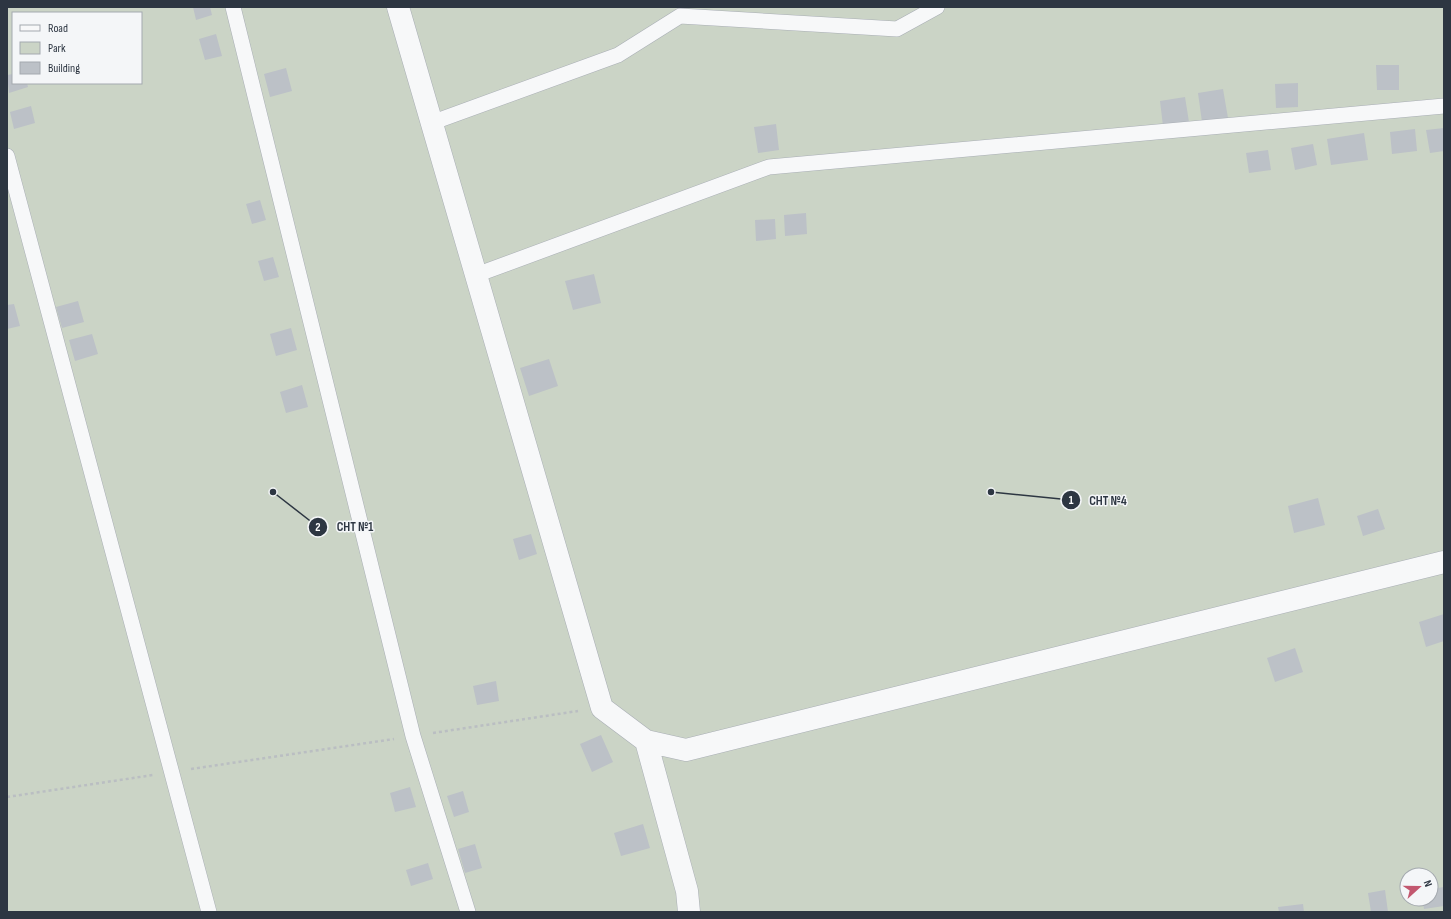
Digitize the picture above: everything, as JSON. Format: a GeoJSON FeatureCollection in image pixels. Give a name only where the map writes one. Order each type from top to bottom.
{"type":"FeatureCollection","features":[{"type":"Feature","properties":{"kind":"street"},"geometry":{"type":"LineString","coordinates":[[398,7],[602,708],[646,741],[686,750],[1444,562]]}},
{"type":"Feature","properties":{"kind":"street"},"geometry":{"type":"LineString","coordinates":[[646,741],[688,891],[689,912]]}},
{"type":"Feature","properties":{"kind":"lane"},"geometry":{"type":"LineString","coordinates":[[233,7],[413,736],[468,912]]}},
{"type":"Feature","properties":{"kind":"lane"},"geometry":{"type":"LineString","coordinates":[[432,123],[618,55],[680,16],[897,29],[937,7]]}},
{"type":"Feature","properties":{"kind":"lane"},"geometry":{"type":"LineString","coordinates":[[476,275],[769,167],[1444,106]]}},
{"type":"Feature","properties":{"kind":"lane"},"geometry":{"type":"LineString","coordinates":[[7,156],[208,912]]}},
{"type":"Feature","properties":{"kind":"path"},"geometry":{"type":"LineString","coordinates":[[7,797],[602,708]]}},
{"type":"Feature","properties":{"kind":"green space"},"geometry":{"type":"Polygon","coordinates":[[[7,7],[1444,7],[1444,912],[7,912],[7,7]]]}},
{"type":"Feature","properties":{"kind":"building"},"geometry":{"type":"Polygon","coordinates":[[[193,7],[210,7],[212,15],[196,20],[193,7]]]}},
{"type":"Feature","properties":{"kind":"building"},"geometry":{"type":"Polygon","coordinates":[[[216,34],[222,56],[205,60],[199,39],[216,34]]]}},
{"type":"Feature","properties":{"kind":"building"},"geometry":{"type":"Polygon","coordinates":[[[1376,65],[1399,65],[1399,90],[1377,90],[1376,65]]]}},
{"type":"Feature","properties":{"kind":"building"},"geometry":{"type":"Polygon","coordinates":[[[286,68],[292,91],[270,97],[264,74],[286,68]]]}},
{"type":"Feature","properties":{"kind":"building"},"geometry":{"type":"Polygon","coordinates":[[[12,74],[12,84],[27,84],[28,87],[9,93],[7,75],[12,74]]]}},
{"type":"Feature","properties":{"kind":"building"},"geometry":{"type":"Polygon","coordinates":[[[1298,83],[1298,107],[1276,108],[1275,84],[1298,83]]]}},
{"type":"Feature","properties":{"kind":"building"},"geometry":{"type":"Polygon","coordinates":[[[1223,89],[1228,118],[1202,122],[1198,93],[1223,89]]]}},
{"type":"Feature","properties":{"kind":"building"},"geometry":{"type":"Polygon","coordinates":[[[1185,97],[1189,122],[1163,126],[1160,101],[1185,97]]]}},
{"type":"Feature","properties":{"kind":"building"},"geometry":{"type":"Polygon","coordinates":[[[31,106],[35,123],[14,129],[10,112],[31,106]]]}},
{"type":"Feature","properties":{"kind":"building"},"geometry":{"type":"Polygon","coordinates":[[[776,124],[779,150],[758,153],[754,127],[776,124]]]}},
{"type":"Feature","properties":{"kind":"building"},"geometry":{"type":"Polygon","coordinates":[[[1444,128],[1444,151],[1430,153],[1426,130],[1444,128]]]}},
{"type":"Feature","properties":{"kind":"building"},"geometry":{"type":"Polygon","coordinates":[[[1415,129],[1417,151],[1392,154],[1390,132],[1415,129]]]}},
{"type":"Feature","properties":{"kind":"building"},"geometry":{"type":"Polygon","coordinates":[[[1364,133],[1368,160],[1331,165],[1327,139],[1364,133]]]}},
{"type":"Feature","properties":{"kind":"building"},"geometry":{"type":"Polygon","coordinates":[[[1313,144],[1317,165],[1295,170],[1291,148],[1313,144]]]}},
{"type":"Feature","properties":{"kind":"building"},"geometry":{"type":"Polygon","coordinates":[[[1268,150],[1271,170],[1249,173],[1246,153],[1268,150]]]}},
{"type":"Feature","properties":{"kind":"building"},"geometry":{"type":"Polygon","coordinates":[[[260,200],[266,220],[252,224],[246,204],[260,200]]]}},
{"type":"Feature","properties":{"kind":"building"},"geometry":{"type":"Polygon","coordinates":[[[806,213],[807,234],[785,236],[784,215],[806,213]]]}},
{"type":"Feature","properties":{"kind":"building"},"geometry":{"type":"Polygon","coordinates":[[[775,219],[776,239],[756,241],[755,220],[775,219]]]}},
{"type":"Feature","properties":{"kind":"building"},"geometry":{"type":"Polygon","coordinates":[[[273,257],[279,277],[264,281],[258,261],[273,257]]]}},
{"type":"Feature","properties":{"kind":"building"},"geometry":{"type":"Polygon","coordinates":[[[594,274],[601,303],[573,310],[565,281],[594,274]]]}},
{"type":"Feature","properties":{"kind":"building"},"geometry":{"type":"Polygon","coordinates":[[[78,301],[84,322],[62,328],[56,307],[78,301]]]}},
{"type":"Feature","properties":{"kind":"building"},"geometry":{"type":"Polygon","coordinates":[[[14,304],[20,326],[7,329],[7,305],[14,304]]]}},
{"type":"Feature","properties":{"kind":"building"},"geometry":{"type":"Polygon","coordinates":[[[291,328],[297,350],[276,356],[270,334],[291,328]]]}},
{"type":"Feature","properties":{"kind":"building"},"geometry":{"type":"Polygon","coordinates":[[[92,334],[98,354],[75,361],[69,340],[92,334]]]}},
{"type":"Feature","properties":{"kind":"building"},"geometry":{"type":"Polygon","coordinates":[[[549,359],[558,386],[529,396],[520,368],[549,359]]]}},
{"type":"Feature","properties":{"kind":"building"},"geometry":{"type":"Polygon","coordinates":[[[302,385],[308,407],[286,413],[280,392],[302,385]]]}},
{"type":"Feature","properties":{"kind":"building"},"geometry":{"type":"Polygon","coordinates":[[[1318,498],[1325,525],[1294,533],[1288,506],[1318,498]]]}},
{"type":"Feature","properties":{"kind":"building"},"geometry":{"type":"Polygon","coordinates":[[[1378,509],[1385,529],[1363,536],[1357,516],[1378,509]]]}},
{"type":"Feature","properties":{"kind":"building"},"geometry":{"type":"Polygon","coordinates":[[[531,534],[537,554],[519,560],[513,539],[531,534]]]}},
{"type":"Feature","properties":{"kind":"building"},"geometry":{"type":"Polygon","coordinates":[[[1444,614],[1444,641],[1426,647],[1419,622],[1444,614]]]}},
{"type":"Feature","properties":{"kind":"building"},"geometry":{"type":"Polygon","coordinates":[[[1295,648],[1303,672],[1275,682],[1267,658],[1295,648]]]}},
{"type":"Feature","properties":{"kind":"building"},"geometry":{"type":"Polygon","coordinates":[[[496,681],[499,701],[477,705],[473,686],[496,681]]]}},
{"type":"Feature","properties":{"kind":"building"},"geometry":{"type":"Polygon","coordinates":[[[601,735],[613,762],[592,772],[580,744],[601,735]]]}},
{"type":"Feature","properties":{"kind":"building"},"geometry":{"type":"Polygon","coordinates":[[[410,787],[416,807],[395,812],[390,793],[410,787]]]}},
{"type":"Feature","properties":{"kind":"building"},"geometry":{"type":"Polygon","coordinates":[[[463,791],[469,812],[454,817],[447,796],[463,791]]]}},
{"type":"Feature","properties":{"kind":"building"},"geometry":{"type":"Polygon","coordinates":[[[643,824],[650,848],[621,856],[614,833],[643,824]]]}},
{"type":"Feature","properties":{"kind":"building"},"geometry":{"type":"Polygon","coordinates":[[[475,844],[482,868],[465,873],[458,849],[475,844]]]}},
{"type":"Feature","properties":{"kind":"building"},"geometry":{"type":"Polygon","coordinates":[[[428,863],[433,879],[411,886],[406,870],[428,863]]]}},
{"type":"Feature","properties":{"kind":"building"},"geometry":{"type":"Polygon","coordinates":[[[1444,887],[1444,906],[1439,907],[1439,888],[1444,887]]]}},
{"type":"Feature","properties":{"kind":"building"},"geometry":{"type":"Polygon","coordinates":[[[1385,890],[1388,912],[1371,912],[1368,893],[1385,890]]]}},
{"type":"Feature","properties":{"kind":"building"},"geometry":{"type":"Polygon","coordinates":[[[1303,904],[1304,912],[1279,912],[1278,907],[1303,904]]]}},
{"type":"Feature","properties":{"kind":"building"},"geometry":{"type":"Polygon","coordinates":[[[1424,907],[1437,907],[1424,909],[1424,907]]]}},
{"type":"Feature","properties":{"kind":"place","name":"СНТ №1"},"geometry":{"type":"Point","coordinates":[273,492]}},
{"type":"Feature","properties":{"kind":"place","name":"СНТ №4"},"geometry":{"type":"Point","coordinates":[991,492]}}]}
